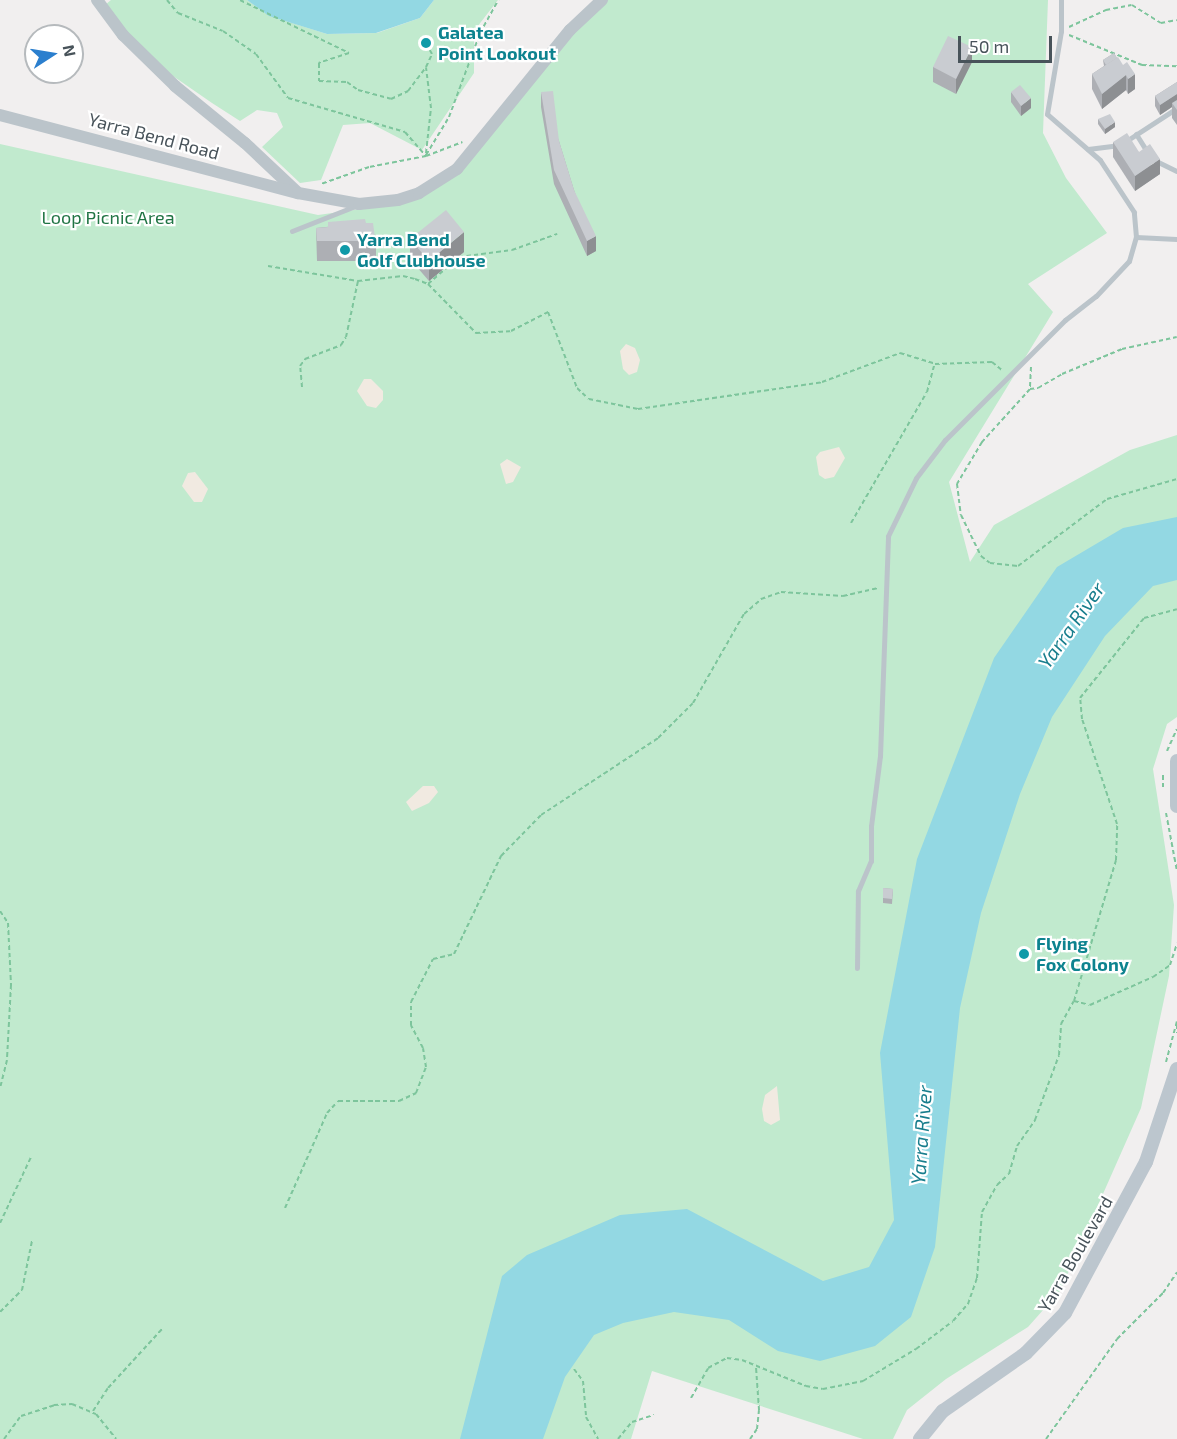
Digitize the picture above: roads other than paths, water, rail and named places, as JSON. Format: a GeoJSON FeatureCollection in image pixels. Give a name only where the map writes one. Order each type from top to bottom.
{"type":"FeatureCollection","features":[{"type":"Feature","properties":{"kind":"main road"},"geometry":{"type":"LineString","coordinates":[[1177,761],[1177,806]]}},
{"type":"Feature","properties":{"kind":"main road","name":"Yarra Boulevard"},"geometry":{"type":"LineString","coordinates":[[920,1439],[943,1411],[1026,1353],[1065,1313],[1146,1162],[1177,1069]]}},
{"type":"Feature","properties":{"kind":"street","name":"Yarra Bend Road"},"geometry":{"type":"LineString","coordinates":[[97,0],[123,35],[175,86],[245,143],[298,193]]}},
{"type":"Feature","properties":{"kind":"street","name":"Yarra Bend Road"},"geometry":{"type":"LineString","coordinates":[[0,115],[298,193],[359,204],[419,193],[457,169],[570,30],[602,0]]}},
{"type":"Feature","properties":{"kind":"lane"},"geometry":{"type":"LineString","coordinates":[[857,968],[858,891],[870,861],[871,826],[880,756],[884,586],[888,536],[916,478],[945,440],[1129,261],[1136,237],[1134,212],[1100,160],[1047,114],[1061,31],[1061,0]]}},
{"type":"Feature","properties":{"kind":"lane"},"geometry":{"type":"LineString","coordinates":[[1088,149],[1120,145],[1177,108]]}},
{"type":"Feature","properties":{"kind":"lane"},"geometry":{"type":"LineString","coordinates":[[1136,134],[1153,159],[1177,171]]}},
{"type":"Feature","properties":{"kind":"lane"},"geometry":{"type":"LineString","coordinates":[[292,231],[359,204]]}},
{"type":"Feature","properties":{"kind":"lane"},"geometry":{"type":"LineString","coordinates":[[1136,237],[1177,239]]}},
{"type":"Feature","properties":{"kind":"water"},"geometry":{"type":"Polygon","coordinates":[[[247,0],[434,0],[420,18],[376,33],[327,34],[269,16],[247,0]]]}},
{"type":"Feature","properties":{"kind":"water","name":"Yarra River"},"geometry":{"type":"Polygon","coordinates":[[[1177,517],[1177,580],[1153,586],[1105,636],[1052,717],[1020,794],[981,913],[960,1008],[935,1247],[911,1317],[875,1346],[820,1361],[778,1351],[729,1320],[674,1312],[623,1323],[594,1335],[565,1377],[543,1439],[460,1439],[502,1276],[527,1255],[620,1215],[687,1209],[823,1281],[869,1267],[894,1220],[880,1053],[917,859],[994,658],[1057,567],[1123,528],[1177,517]]]}},
{"type":"Feature","properties":{"kind":"place","name":"Galatea Point Lookout"},"geometry":{"type":"Point","coordinates":[426,43]}},
{"type":"Feature","properties":{"kind":"place","name":"Yarra Bend Golf Clubhouse"},"geometry":{"type":"Point","coordinates":[345,250]}},
{"type":"Feature","properties":{"kind":"place","name":"Flying Fox Colony"},"geometry":{"type":"Point","coordinates":[1024,954]}},
{"type":"Feature","properties":{"kind":"park label","name":"Loop Picnic Area"},"geometry":{"type":"Point","coordinates":[108,217]}}]}
